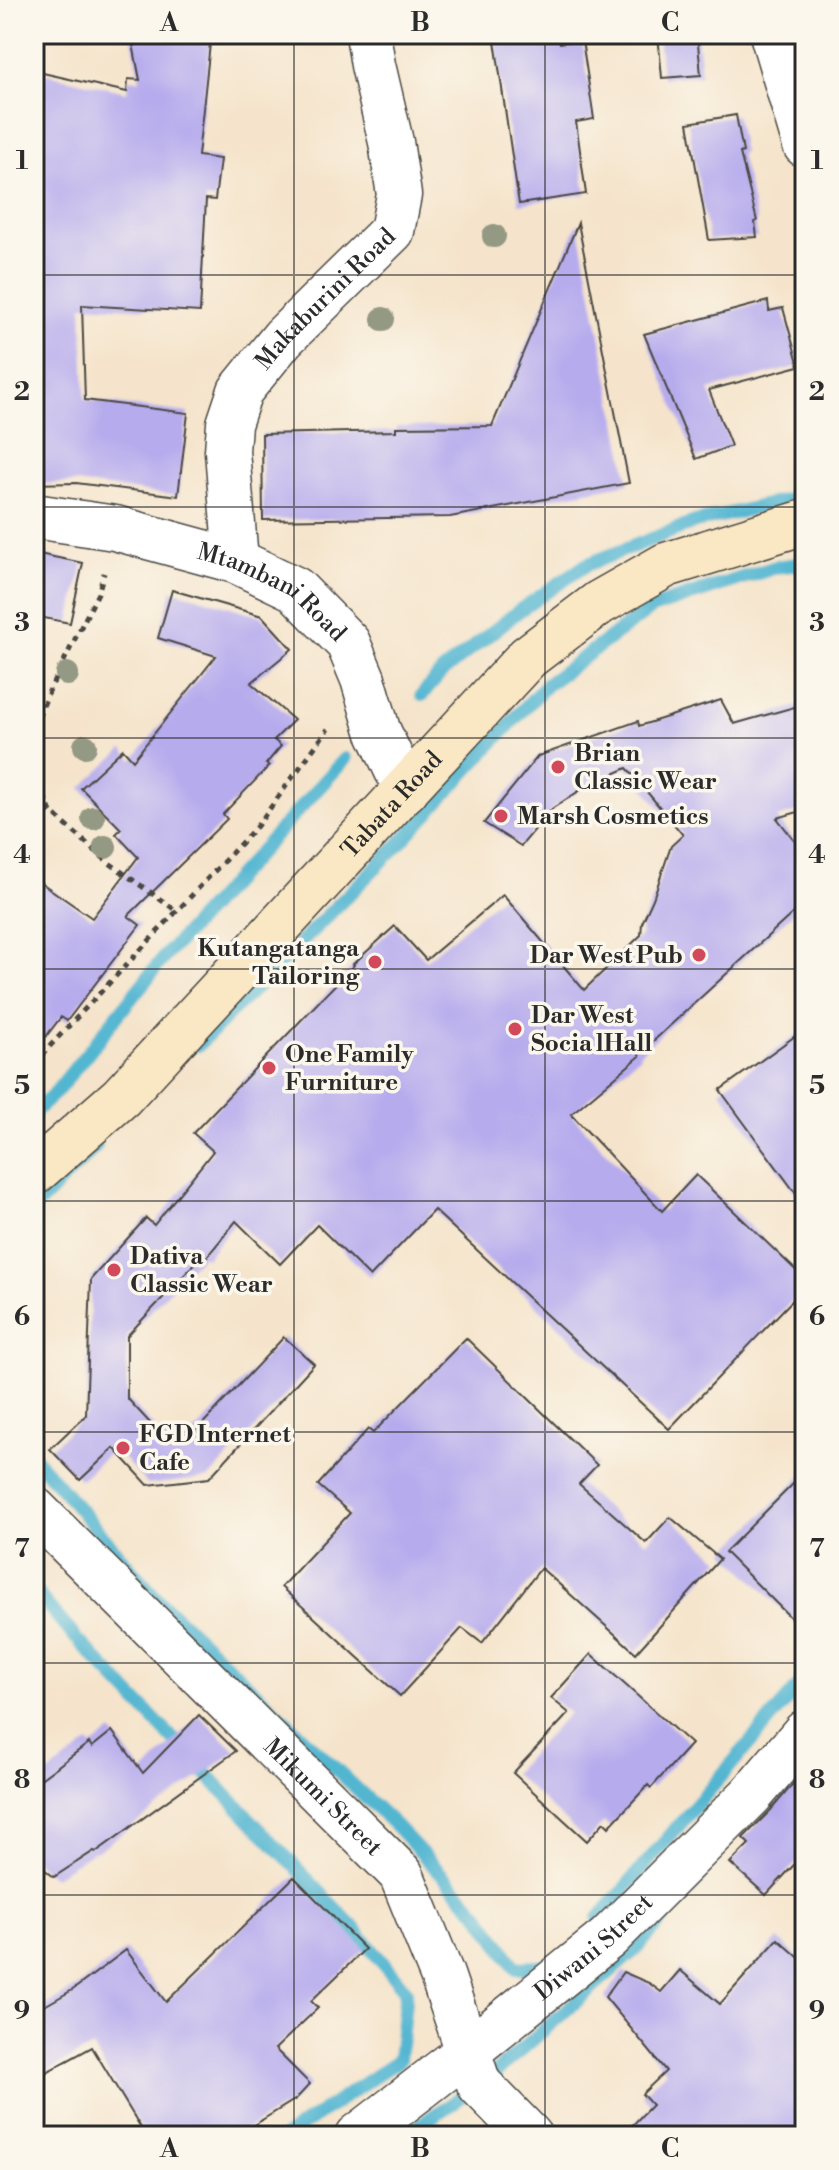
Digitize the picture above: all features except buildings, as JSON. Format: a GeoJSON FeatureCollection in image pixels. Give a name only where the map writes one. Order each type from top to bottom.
{"type":"FeatureCollection","features":[{"type":"Feature","properties":{"kind":"main road","name":"Tabata Road"},"geometry":{"type":"LineString","coordinates":[[34,1173],[121,1097],[528,657],[599,603],[666,565],[805,522]]}},
{"type":"Feature","properties":{"kind":"street","name":"Makaburini Road"},"geometry":{"type":"LineString","coordinates":[[236,561],[227,451],[229,424],[240,391],[283,338],[392,231],[399,195],[368,34]]}},
{"type":"Feature","properties":{"kind":"street"},"geometry":{"type":"LineString","coordinates":[[772,34],[805,145]]}},
{"type":"Feature","properties":{"kind":"street","name":"Mtambani Road"},"geometry":{"type":"LineString","coordinates":[[34,516],[115,528],[236,561],[295,589],[348,643],[363,679],[378,730],[406,790]]}},
{"type":"Feature","properties":{"kind":"street","name":"Mikumi Street"},"geometry":{"type":"LineString","coordinates":[[34,1509],[401,1874],[442,1975],[479,2084],[530,2136]]}},
{"type":"Feature","properties":{"kind":"street","name":"Diwani Street"},"geometry":{"type":"LineString","coordinates":[[358,2136],[608,1938],[751,1795],[805,1732]]}},
{"type":"Feature","properties":{"kind":"path"},"geometry":{"type":"LineString","coordinates":[[34,728],[98,593],[115,528]]}},
{"type":"Feature","properties":{"kind":"path"},"geometry":{"type":"LineString","coordinates":[[34,1065],[257,826],[363,679]]}},
{"type":"Feature","properties":{"kind":"path"},"geometry":{"type":"LineString","coordinates":[[34,774],[51,812],[108,862],[178,912]]}},
{"type":"Feature","properties":{"kind":"waterway"},"geometry":{"type":"LineString","coordinates":[[422,695],[442,672],[520,610],[586,565],[695,522],[805,496]]}},
{"type":"Feature","properties":{"kind":"waterway"},"geometry":{"type":"LineString","coordinates":[[198,1045],[398,845],[546,685],[651,608],[776,567],[805,563]]}},
{"type":"Feature","properties":{"kind":"waterway"},"geometry":{"type":"LineString","coordinates":[[34,1112],[56,1092],[165,956],[345,759]]}},
{"type":"Feature","properties":{"kind":"waterway"},"geometry":{"type":"LineString","coordinates":[[34,1208],[95,1147]]}},
{"type":"Feature","properties":{"kind":"waterway"},"geometry":{"type":"LineString","coordinates":[[34,1457],[157,1599],[396,1826],[478,1913],[516,1968],[555,1966]]}},
{"type":"Feature","properties":{"kind":"waterway"},"geometry":{"type":"LineString","coordinates":[[34,1590],[75,1637]]}},
{"type":"Feature","properties":{"kind":"waterway"},"geometry":{"type":"LineString","coordinates":[[81,1643],[355,1929],[406,1991],[399,2060],[286,2136]]}},
{"type":"Feature","properties":{"kind":"waterway"},"geometry":{"type":"LineString","coordinates":[[599,1918],[805,1679]]}},
{"type":"Feature","properties":{"kind":"waterway"},"geometry":{"type":"LineString","coordinates":[[497,2071],[638,1947],[701,1875]]}},
{"type":"Feature","properties":{"kind":"waterway"},"geometry":{"type":"LineString","coordinates":[[404,2136],[461,2097]]}},
{"type":"Feature","properties":{"kind":"place","name":"Brian Classic Wear"},"geometry":{"type":"Point","coordinates":[558,767]}},
{"type":"Feature","properties":{"kind":"place","name":"Marsh Cosmetics"},"geometry":{"type":"Point","coordinates":[501,816]}},
{"type":"Feature","properties":{"kind":"place","name":"Dar West Pub"},"geometry":{"type":"Point","coordinates":[699,955]}},
{"type":"Feature","properties":{"kind":"place","name":"Kutangatanga Tailoring"},"geometry":{"type":"Point","coordinates":[375,962]}},
{"type":"Feature","properties":{"kind":"place","name":"Dar West Socia lHall"},"geometry":{"type":"Point","coordinates":[515,1029]}},
{"type":"Feature","properties":{"kind":"place","name":"One Family Furniture"},"geometry":{"type":"Point","coordinates":[269,1068]}},
{"type":"Feature","properties":{"kind":"place","name":"Dativa Classic Wear"},"geometry":{"type":"Point","coordinates":[114,1270]}},
{"type":"Feature","properties":{"kind":"place","name":"FGD Internet Cafe"},"geometry":{"type":"Point","coordinates":[123,1448]}}]}
